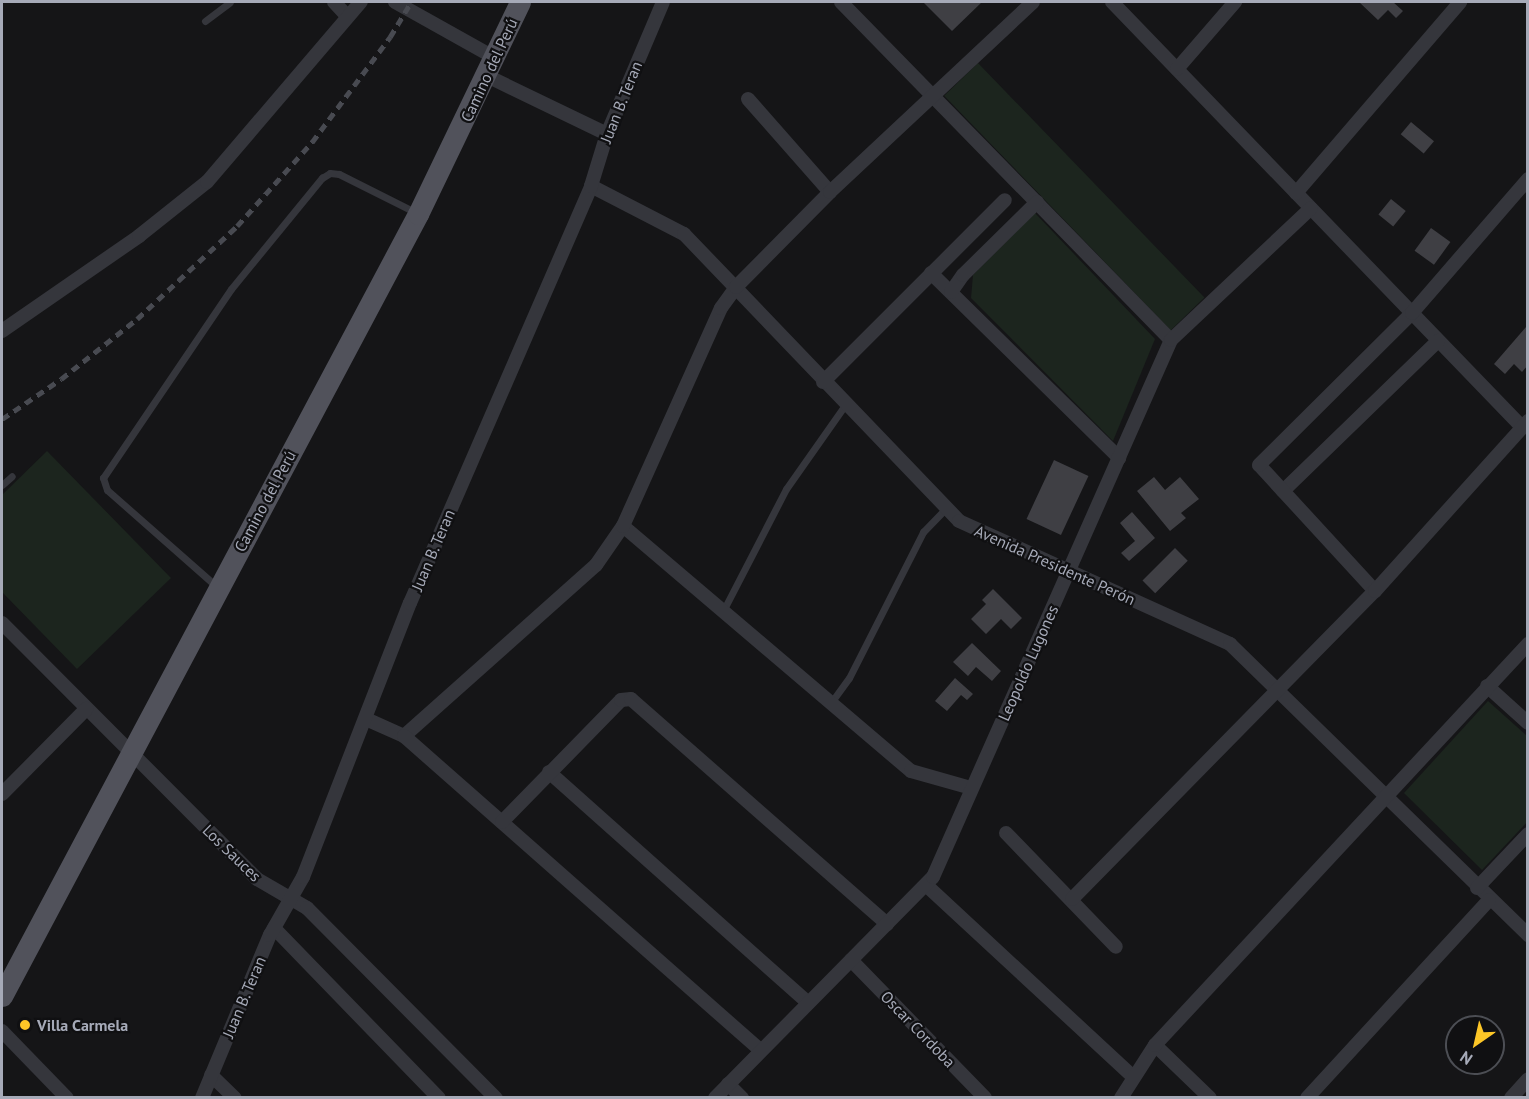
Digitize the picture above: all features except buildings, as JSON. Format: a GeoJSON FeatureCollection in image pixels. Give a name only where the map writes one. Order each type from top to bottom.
{"type":"FeatureCollection","features":[{"type":"Feature","properties":{"kind":"main road","name":"Camino del Perú"},"geometry":{"type":"LineString","coordinates":[[2,996],[418,213],[491,67],[520,2]]}},
{"type":"Feature","properties":{"kind":"street"},"geometry":{"type":"LineString","coordinates":[[334,2],[347,16]]}},
{"type":"Feature","properties":{"kind":"street"},"geometry":{"type":"LineString","coordinates":[[2,331],[139,236],[207,182],[361,2]]}},
{"type":"Feature","properties":{"kind":"street"},"geometry":{"type":"LineString","coordinates":[[395,2],[491,67],[607,134]]}},
{"type":"Feature","properties":{"kind":"street","name":"Juan B. Teran"},"geometry":{"type":"LineString","coordinates":[[202,1098],[274,928],[291,898],[366,720],[410,603],[591,186],[607,134],[663,2]]}},
{"type":"Feature","properties":{"kind":"street"},"geometry":{"type":"LineString","coordinates":[[841,2],[1172,340]]}},
{"type":"Feature","properties":{"kind":"street"},"geometry":{"type":"LineString","coordinates":[[404,736],[585,576],[623,526],[721,308],[736,287],[830,192],[1033,2]]}},
{"type":"Feature","properties":{"kind":"street"},"geometry":{"type":"LineString","coordinates":[[1072,898],[1278,693],[1376,591],[1525,424],[1438,341],[1112,2]]}},
{"type":"Feature","properties":{"kind":"street"},"geometry":{"type":"LineString","coordinates":[[1177,69],[1235,2]]}},
{"type":"Feature","properties":{"kind":"street"},"geometry":{"type":"LineString","coordinates":[[1296,193],[1460,2]]}},
{"type":"Feature","properties":{"kind":"street"},"geometry":{"type":"LineString","coordinates":[[748,99],[830,192]]}},
{"type":"Feature","properties":{"kind":"street"},"geometry":{"type":"LineString","coordinates":[[1376,591],[1259,465],[1412,314],[1527,179]]}},
{"type":"Feature","properties":{"kind":"street","name":"Avenida Presidente Perón"},"geometry":{"type":"LineString","coordinates":[[591,186],[684,234],[945,509],[978,532],[1210,632],[1230,644],[1383,798],[1527,935]]}},
{"type":"Feature","properties":{"kind":"street"},"geometry":{"type":"LineString","coordinates":[[823,382],[1005,200]]}},
{"type":"Feature","properties":{"kind":"street"},"geometry":{"type":"LineString","coordinates":[[951,292],[963,275],[1037,202]]}},
{"type":"Feature","properties":{"kind":"street","name":"Leopoldo Lugones"},"geometry":{"type":"LineString","coordinates":[[715,1098],[760,1050],[926,885],[939,867],[971,788],[1172,340],[1311,208]]}},
{"type":"Feature","properties":{"kind":"street"},"geometry":{"type":"LineString","coordinates":[[931,273],[1119,458]]}},
{"type":"Feature","properties":{"kind":"street"},"geometry":{"type":"LineString","coordinates":[[1284,491],[1438,341]]}},
{"type":"Feature","properties":{"kind":"street"},"geometry":{"type":"LineString","coordinates":[[623,526],[911,771],[971,788]]}},
{"type":"Feature","properties":{"kind":"street","name":"Los Sauces"},"geometry":{"type":"LineString","coordinates":[[2,623],[257,879],[291,898],[322,922],[496,1098]]}},
{"type":"Feature","properties":{"kind":"street"},"geometry":{"type":"LineString","coordinates":[[1122,1098],[1155,1045],[1527,644]]}},
{"type":"Feature","properties":{"kind":"street"},"geometry":{"type":"LineString","coordinates":[[1487,686],[1527,723]]}},
{"type":"Feature","properties":{"kind":"street"},"geometry":{"type":"LineString","coordinates":[[502,822],[621,700],[631,699],[887,924]]}},
{"type":"Feature","properties":{"kind":"street"},"geometry":{"type":"LineString","coordinates":[[2,794],[86,709]]}},
{"type":"Feature","properties":{"kind":"street"},"geometry":{"type":"LineString","coordinates":[[366,720],[404,736],[760,1050]]}},
{"type":"Feature","properties":{"kind":"street"},"geometry":{"type":"LineString","coordinates":[[549,772],[808,1003]]}},
{"type":"Feature","properties":{"kind":"street"},"geometry":{"type":"LineString","coordinates":[[1006,833],[1072,898],[1116,947]]}},
{"type":"Feature","properties":{"kind":"street"},"geometry":{"type":"LineString","coordinates":[[1477,888],[1527,834]]}},
{"type":"Feature","properties":{"kind":"street"},"geometry":{"type":"LineString","coordinates":[[926,885],[1133,1077]]}},
{"type":"Feature","properties":{"kind":"street"},"geometry":{"type":"LineString","coordinates":[[1307,1098],[1490,900]]}},
{"type":"Feature","properties":{"kind":"street"},"geometry":{"type":"LineString","coordinates":[[274,928],[439,1098]]}},
{"type":"Feature","properties":{"kind":"street","name":"Oscar Cordoba"},"geometry":{"type":"LineString","coordinates":[[851,960],[985,1098]]}},
{"type":"Feature","properties":{"kind":"street"},"geometry":{"type":"LineString","coordinates":[[2,1031],[65,1097]]}},
{"type":"Feature","properties":{"kind":"street"},"geometry":{"type":"LineString","coordinates":[[1155,1045],[1210,1098]]}},
{"type":"Feature","properties":{"kind":"street"},"geometry":{"type":"LineString","coordinates":[[211,1075],[234,1098]]}},
{"type":"Feature","properties":{"kind":"street"},"geometry":{"type":"LineString","coordinates":[[1511,1098],[1527,1080]]}},
{"type":"Feature","properties":{"kind":"street"},"geometry":{"type":"LineString","coordinates":[[728,1084],[742,1098]]}},
{"type":"Feature","properties":{"kind":"lane"},"geometry":{"type":"LineString","coordinates":[[205,21],[230,2]]}},
{"type":"Feature","properties":{"kind":"lane"},"geometry":{"type":"LineString","coordinates":[[219,589],[107,490],[103,478],[231,289],[322,178],[330,173],[339,174],[418,213]]}},
{"type":"Feature","properties":{"kind":"lane"},"geometry":{"type":"LineString","coordinates":[[723,611],[786,489],[844,405]]}},
{"type":"Feature","properties":{"kind":"lane"},"geometry":{"type":"LineString","coordinates":[[2,485],[12,476]]}},
{"type":"Feature","properties":{"kind":"lane"},"geometry":{"type":"LineString","coordinates":[[830,704],[849,678],[923,532],[945,509]]}},
{"type":"Feature","properties":{"kind":"shaded area"},"geometry":{"type":"Polygon","coordinates":[[[978,63],[1204,298],[1171,330],[944,96],[978,63]]]}},
{"type":"Feature","properties":{"kind":"shaded area"},"geometry":{"type":"Polygon","coordinates":[[[1035,213],[1155,339],[1113,441],[971,298],[973,275],[1035,213]]]}},
{"type":"Feature","properties":{"kind":"shaded area"},"geometry":{"type":"Polygon","coordinates":[[[47,451],[171,578],[77,669],[2,592],[2,495],[47,451]]]}},
{"type":"Feature","properties":{"kind":"shaded area"},"geometry":{"type":"Polygon","coordinates":[[[1488,701],[1527,736],[1528,821],[1482,870],[1404,793],[1488,701]]]}},
{"type":"Feature","properties":{"kind":"railway"},"geometry":{"type":"LineString","coordinates":[[2,419],[61,379],[137,319],[237,226],[312,142],[390,37],[411,2]]}},
{"type":"Feature","properties":{"kind":"place","name":"Villa Carmela"},"geometry":{"type":"Point","coordinates":[25,1025]}}]}
